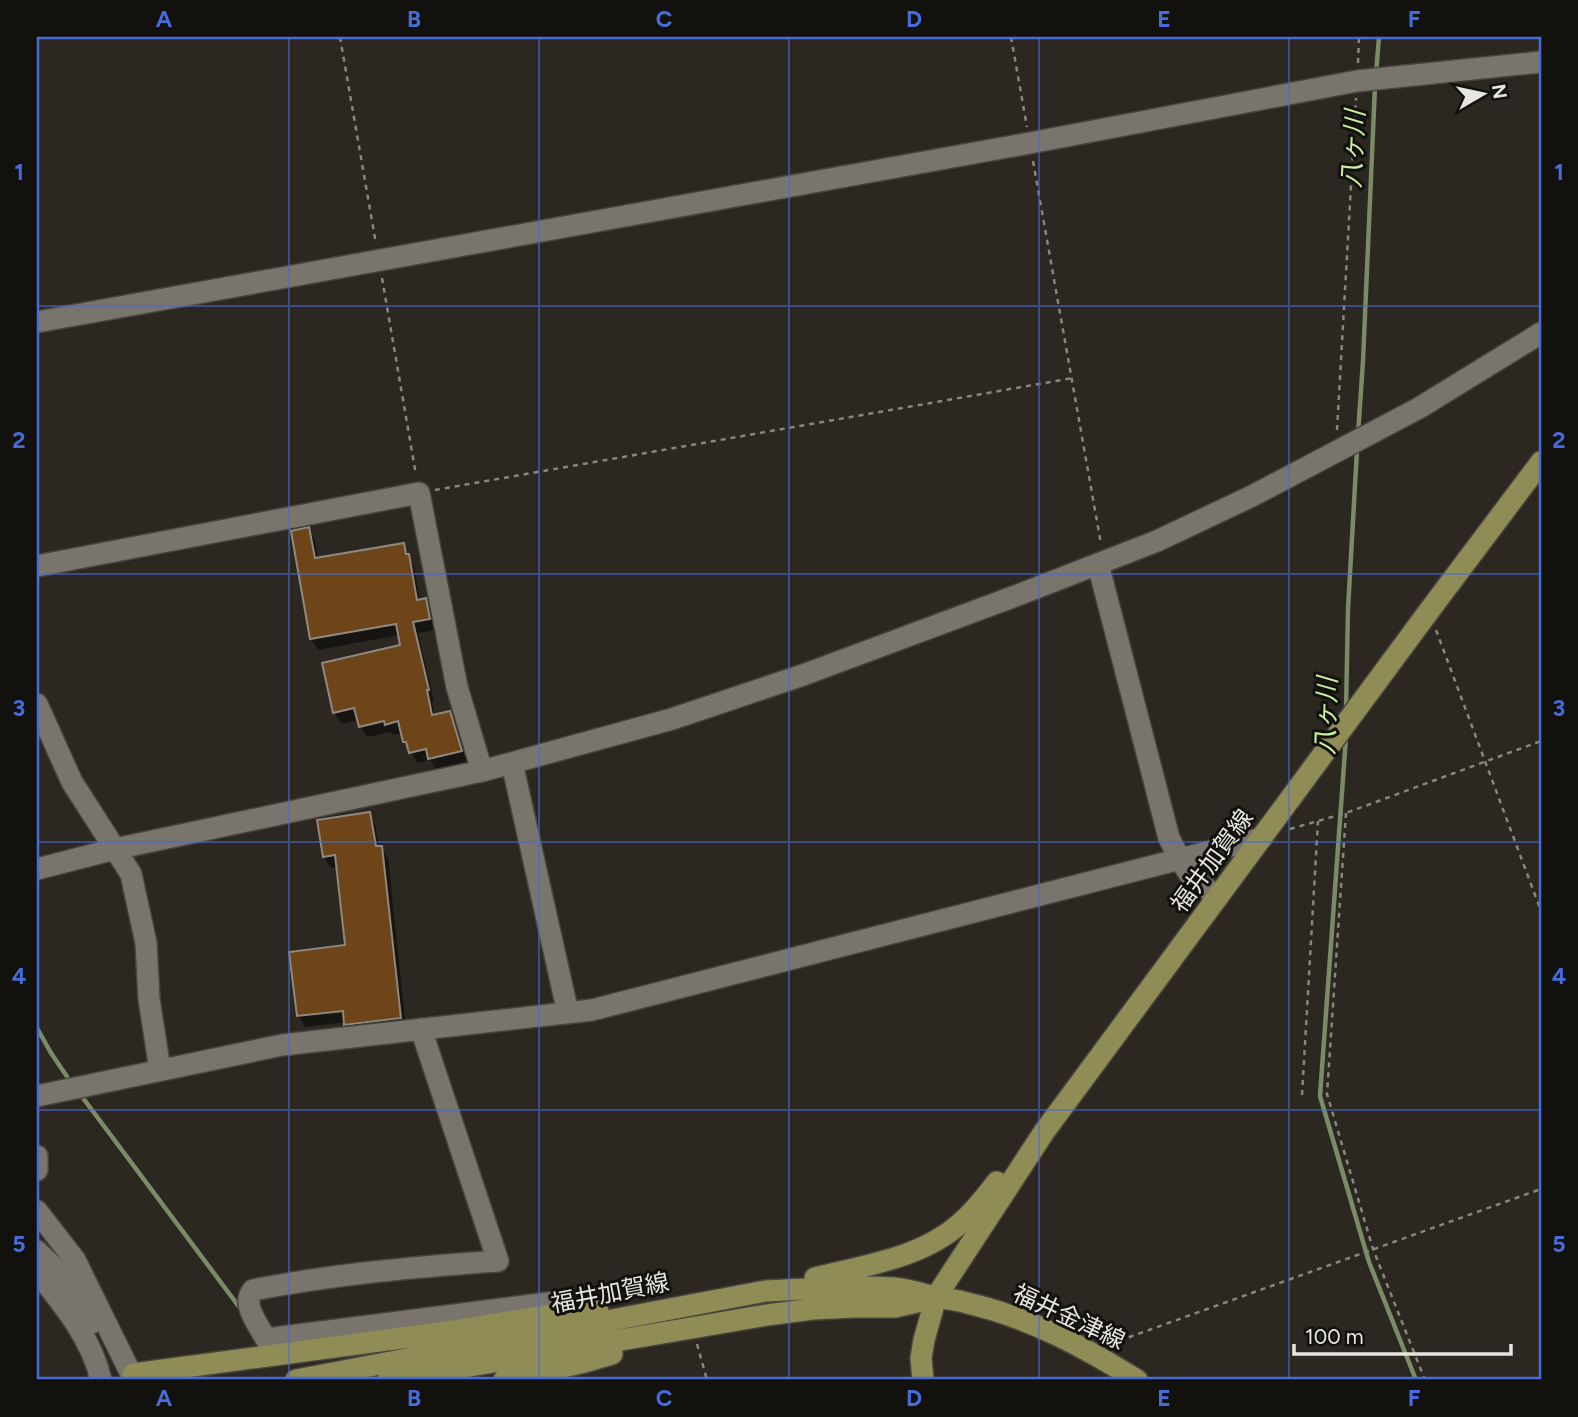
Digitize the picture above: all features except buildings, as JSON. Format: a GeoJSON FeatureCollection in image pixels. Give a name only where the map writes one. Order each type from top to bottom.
{"type":"FeatureCollection","features":[{"type":"Feature","properties":{"kind":"main road","name":"福井加賀線"},"geometry":{"type":"LineString","coordinates":[[388,1380],[693,1327],[813,1309],[895,1307],[936,1297],[1044,1132],[1541,462]]}},
{"type":"Feature","properties":{"kind":"main road"},"geometry":{"type":"LineString","coordinates":[[765,1291],[904,1255],[937,1241],[965,1220],[1044,1132]]}},
{"type":"Feature","properties":{"kind":"main road","name":"福井加賀線"},"geometry":{"type":"LineString","coordinates":[[296,1380],[765,1291],[842,1287],[897,1288],[936,1297]]}},
{"type":"Feature","properties":{"kind":"main road"},"geometry":{"type":"LineString","coordinates":[[923,1380],[921,1359],[936,1297]]}},
{"type":"Feature","properties":{"kind":"main road","name":"福井金津線"},"geometry":{"type":"LineString","coordinates":[[936,1297],[967,1303],[1038,1326],[1090,1352],[1129,1378]]}},
{"type":"Feature","properties":{"kind":"main road"},"geometry":{"type":"LineString","coordinates":[[133,1377],[569,1312],[642,1313]]}},
{"type":"Feature","properties":{"kind":"main road"},"geometry":{"type":"LineString","coordinates":[[504,1380],[611,1354],[656,1335]]}},
{"type":"Feature","properties":{"kind":"street"},"geometry":{"type":"LineString","coordinates":[[37,322],[1030,143],[1357,81],[1541,62]]}},
{"type":"Feature","properties":{"kind":"street"},"geometry":{"type":"LineString","coordinates":[[37,869],[114,849],[482,771],[672,719],[756,692],[993,605],[1157,541],[1341,450],[1419,408],[1541,333]]}},
{"type":"Feature","properties":{"kind":"street"},"geometry":{"type":"LineString","coordinates":[[37,566],[419,493],[457,687],[482,771]]}},
{"type":"Feature","properties":{"kind":"street"},"geometry":{"type":"LineString","coordinates":[[1101,562],[1169,838],[1192,878],[1218,897]]}},
{"type":"Feature","properties":{"kind":"street"},"geometry":{"type":"LineString","coordinates":[[37,704],[72,782],[131,874],[146,943],[149,999],[160,1070]]}},
{"type":"Feature","properties":{"kind":"street"},"geometry":{"type":"LineString","coordinates":[[512,763],[568,1013]]}},
{"type":"Feature","properties":{"kind":"street"},"geometry":{"type":"LineString","coordinates":[[37,1096],[282,1045],[592,1010],[1262,838]]}},
{"type":"Feature","properties":{"kind":"street"},"geometry":{"type":"LineString","coordinates":[[421,1029],[498,1261],[296,1281],[253,1290],[247,1303],[266,1339],[563,1301],[603,1311]]}},
{"type":"Feature","properties":{"kind":"street"},"geometry":{"type":"LineString","coordinates":[[37,1156],[37,1170]]}},
{"type":"Feature","properties":{"kind":"street"},"geometry":{"type":"LineString","coordinates":[[37,1211],[75,1260],[133,1377]]}},
{"type":"Feature","properties":{"kind":"street"},"geometry":{"type":"LineString","coordinates":[[37,1251],[57,1269],[122,1372],[133,1377]]}},
{"type":"Feature","properties":{"kind":"street"},"geometry":{"type":"LineString","coordinates":[[37,1272],[82,1333],[101,1380]]}},
{"type":"Feature","properties":{"kind":"path"},"geometry":{"type":"LineString","coordinates":[[1011,37],[1073,378],[1101,562]]}},
{"type":"Feature","properties":{"kind":"path"},"geometry":{"type":"LineString","coordinates":[[1341,450],[1336,437],[1359,37]]}},
{"type":"Feature","properties":{"kind":"path"},"geometry":{"type":"LineString","coordinates":[[419,493],[1073,378]]}},
{"type":"Feature","properties":{"kind":"path"},"geometry":{"type":"LineString","coordinates":[[1429,611],[1541,911]]}},
{"type":"Feature","properties":{"kind":"path"},"geometry":{"type":"LineString","coordinates":[[1262,838],[1346,813],[1541,741]]}},
{"type":"Feature","properties":{"kind":"path"},"geometry":{"type":"LineString","coordinates":[[1346,813],[1327,1094],[1373,1250],[1425,1380]]}},
{"type":"Feature","properties":{"kind":"path"},"geometry":{"type":"LineString","coordinates":[[1302,1095],[1318,821]]}},
{"type":"Feature","properties":{"kind":"path"},"geometry":{"type":"LineString","coordinates":[[1090,1352],[1541,1189]]}},
{"type":"Feature","properties":{"kind":"path"},"geometry":{"type":"LineString","coordinates":[[693,1327],[707,1380]]}},
{"type":"Feature","properties":{"kind":"waterway","name":"八ヶ川"},"geometry":{"type":"LineString","coordinates":[[1376,74],[1379,37]]}},
{"type":"Feature","properties":{"kind":"waterway","name":"八ヶ川"},"geometry":{"type":"LineString","coordinates":[[1358,434],[1375,86]]}},
{"type":"Feature","properties":{"kind":"waterway","name":"八ヶ川"},"geometry":{"type":"LineString","coordinates":[[1346,710],[1348,609],[1357,450]]}},
{"type":"Feature","properties":{"kind":"waterway","name":"八ヶ川"},"geometry":{"type":"LineString","coordinates":[[1346,737],[1320,1096],[1369,1262],[1416,1380]]}},
{"type":"Feature","properties":{"kind":"waterway"},"geometry":{"type":"LineString","coordinates":[[37,1028],[70,1081]]}},
{"type":"Feature","properties":{"kind":"waterway"},"geometry":{"type":"LineString","coordinates":[[80,1094],[240,1308]]}}]}
